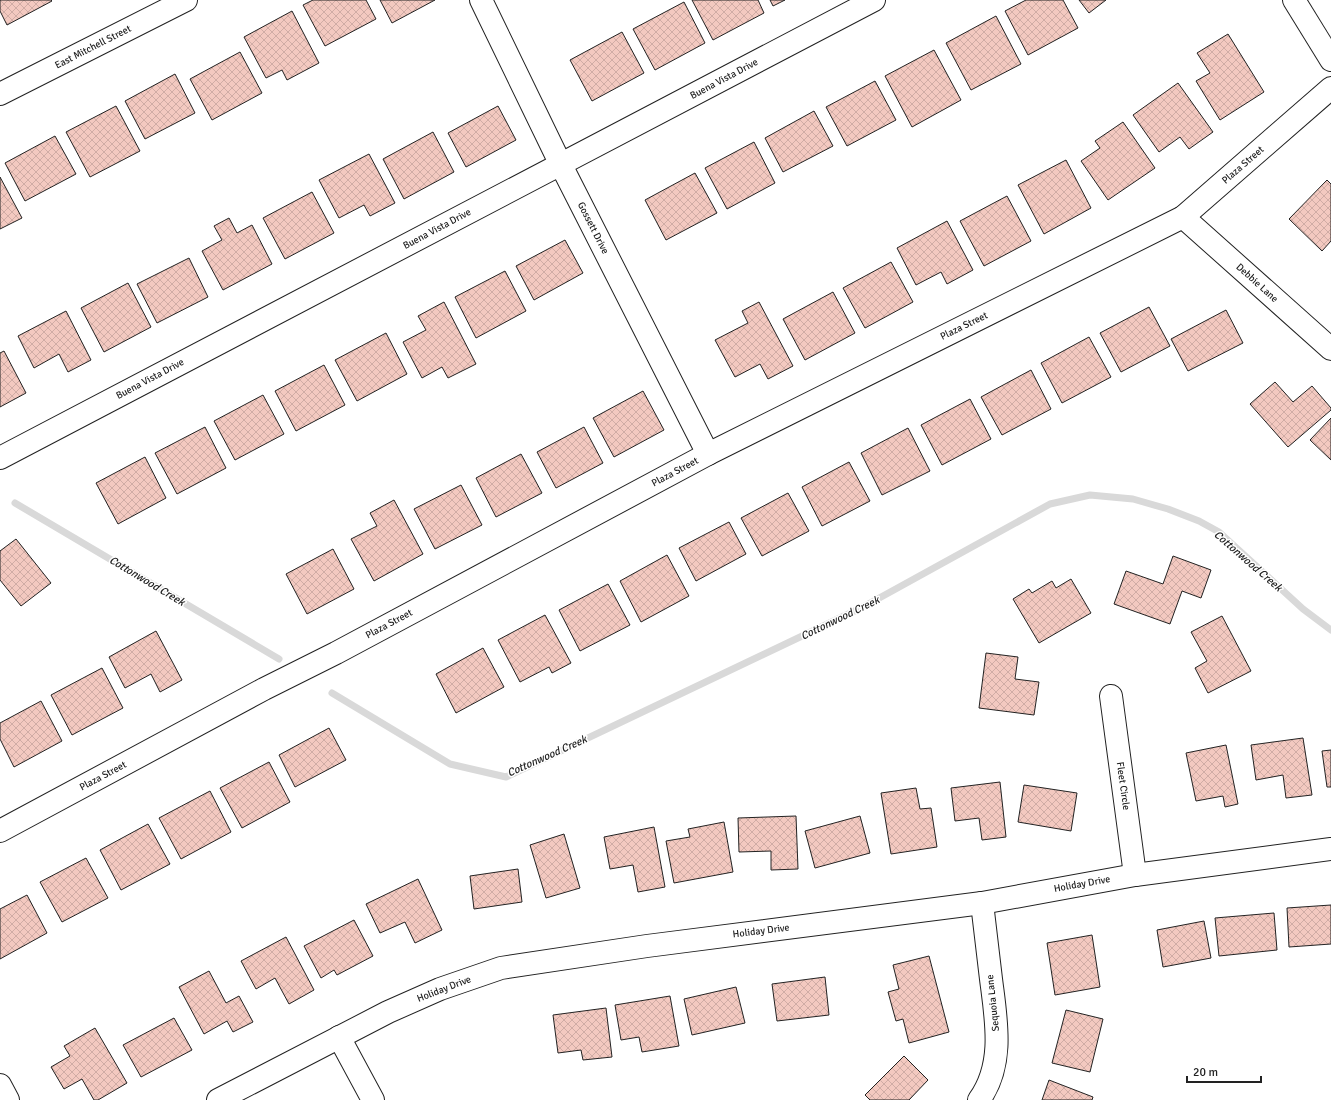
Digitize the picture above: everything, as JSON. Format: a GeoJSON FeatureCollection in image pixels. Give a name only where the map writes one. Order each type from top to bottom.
{"type":"FeatureCollection","features":[{"type":"Feature","properties":{"kind":"street","name":"East Mitchell Street"},"geometry":{"type":"LineString","coordinates":[[0,94],[186,0]]}},
{"type":"Feature","properties":{"kind":"street","name":"Gossett Drive"},"geometry":{"type":"LineString","coordinates":[[481,0],[561,165],[708,454]]}},
{"type":"Feature","properties":{"kind":"street","name":"Buena Vista Drive"},"geometry":{"type":"LineString","coordinates":[[0,458],[874,0]]}},
{"type":"Feature","properties":{"kind":"street"},"geometry":{"type":"LineString","coordinates":[[1294,0],[1331,60]]}},
{"type":"Feature","properties":{"kind":"street","name":"Plaza Street"},"geometry":{"type":"LineString","coordinates":[[0,831],[264,689],[336,653],[708,454],[1183,217],[1331,88]]}},
{"type":"Feature","properties":{"kind":"street","name":"Debbie Lane"},"geometry":{"type":"LineString","coordinates":[[1183,217],[1331,350]]}},
{"type":"Feature","properties":{"kind":"street","name":"Fleet Circle"},"geometry":{"type":"LineString","coordinates":[[1111,696],[1134,875]]}},
{"type":"Feature","properties":{"kind":"street","name":"Holiday Drive"},"geometry":{"type":"LineString","coordinates":[[218,1100],[388,1012],[440,990],[500,968],[616,950],[982,903],[1134,875],[1331,849]]}},
{"type":"Feature","properties":{"kind":"street","name":"Sequoia Lane"},"geometry":{"type":"LineString","coordinates":[[979,1100],[993,1071],[996,1053],[997,1028],[982,903]]}},
{"type":"Feature","properties":{"kind":"street"},"geometry":{"type":"LineString","coordinates":[[339,1037],[373,1100]]}},
{"type":"Feature","properties":{"kind":"street"},"geometry":{"type":"LineString","coordinates":[[0,1085],[8,1100]]}},
{"type":"Feature","properties":{"kind":"building"},"geometry":{"type":"Polygon","coordinates":[[[0,0],[52,1],[7,25],[0,11],[0,0]]]}},
{"type":"Feature","properties":{"kind":"building"},"geometry":{"type":"Polygon","coordinates":[[[313,0],[366,0],[376,19],[325,46],[303,5],[313,0]]]}},
{"type":"Feature","properties":{"kind":"building"},"geometry":{"type":"Polygon","coordinates":[[[380,0],[435,0],[392,23],[380,0]]]}},
{"type":"Feature","properties":{"kind":"building"},"geometry":{"type":"Polygon","coordinates":[[[692,0],[758,0],[764,13],[713,40],[692,0]]]}},
{"type":"Feature","properties":{"kind":"building"},"geometry":{"type":"Polygon","coordinates":[[[770,0],[785,0],[773,6],[770,0]]]}},
{"type":"Feature","properties":{"kind":"building"},"geometry":{"type":"Polygon","coordinates":[[[1026,0],[1063,0],[1078,28],[1028,55],[1005,11],[1026,0]]]}},
{"type":"Feature","properties":{"kind":"building"},"geometry":{"type":"Polygon","coordinates":[[[1079,0],[1106,0],[1089,13],[1079,0]]]}},
{"type":"Feature","properties":{"kind":"building"},"geometry":{"type":"Polygon","coordinates":[[[684,2],[705,43],[655,70],[633,29],[684,2]]]}},
{"type":"Feature","properties":{"kind":"building"},"geometry":{"type":"Polygon","coordinates":[[[292,11],[319,63],[287,80],[282,70],[266,78],[244,37],[292,11]]]}},
{"type":"Feature","properties":{"kind":"building"},"geometry":{"type":"Polygon","coordinates":[[[996,16],[1021,64],[971,90],[946,43],[996,16]]]}},
{"type":"Feature","properties":{"kind":"building"},"geometry":{"type":"Polygon","coordinates":[[[622,32],[644,73],[592,101],[570,60],[622,32]]]}},
{"type":"Feature","properties":{"kind":"building"},"geometry":{"type":"Polygon","coordinates":[[[1228,34],[1264,92],[1220,120],[1196,81],[1210,73],[1197,53],[1228,34]]]}},
{"type":"Feature","properties":{"kind":"building"},"geometry":{"type":"Polygon","coordinates":[[[934,50],[961,100],[912,127],[885,76],[934,50]]]}},
{"type":"Feature","properties":{"kind":"building"},"geometry":{"type":"Polygon","coordinates":[[[240,52],[262,93],[212,120],[190,79],[240,52]]]}},
{"type":"Feature","properties":{"kind":"building"},"geometry":{"type":"Polygon","coordinates":[[[175,74],[195,113],[145,139],[125,101],[175,74]]]}},
{"type":"Feature","properties":{"kind":"building"},"geometry":{"type":"Polygon","coordinates":[[[875,81],[896,120],[847,146],[826,107],[875,81]]]}},
{"type":"Feature","properties":{"kind":"building"},"geometry":{"type":"Polygon","coordinates":[[[1178,83],[1213,132],[1189,149],[1180,137],[1159,152],[1133,115],[1178,83]]]}},
{"type":"Feature","properties":{"kind":"building"},"geometry":{"type":"Polygon","coordinates":[[[116,106],[140,151],[90,177],[66,132],[116,106]]]}},
{"type":"Feature","properties":{"kind":"building"},"geometry":{"type":"Polygon","coordinates":[[[498,106],[516,140],[466,167],[448,133],[498,106]]]}},
{"type":"Feature","properties":{"kind":"building"},"geometry":{"type":"Polygon","coordinates":[[[814,111],[833,146],[783,172],[765,138],[814,111]]]}},
{"type":"Feature","properties":{"kind":"building"},"geometry":{"type":"Polygon","coordinates":[[[1123,122],[1155,168],[1108,200],[1081,161],[1100,148],[1095,141],[1123,122]]]}},
{"type":"Feature","properties":{"kind":"building"},"geometry":{"type":"Polygon","coordinates":[[[433,132],[454,172],[404,199],[383,159],[433,132]]]}},
{"type":"Feature","properties":{"kind":"building"},"geometry":{"type":"Polygon","coordinates":[[[55,136],[76,174],[25,201],[5,163],[55,136]]]}},
{"type":"Feature","properties":{"kind":"building"},"geometry":{"type":"Polygon","coordinates":[[[754,142],[775,183],[727,209],[705,168],[754,142]]]}},
{"type":"Feature","properties":{"kind":"building"},"geometry":{"type":"Polygon","coordinates":[[[369,154],[395,203],[370,216],[364,205],[339,218],[319,180],[369,154]]]}},
{"type":"Feature","properties":{"kind":"building"},"geometry":{"type":"Polygon","coordinates":[[[1066,160],[1091,208],[1044,234],[1018,185],[1066,160]]]}},
{"type":"Feature","properties":{"kind":"building"},"geometry":{"type":"Polygon","coordinates":[[[695,173],[717,213],[666,240],[645,200],[695,173]]]}},
{"type":"Feature","properties":{"kind":"building"},"geometry":{"type":"Polygon","coordinates":[[[0,177],[22,218],[0,229],[0,177]]]}},
{"type":"Feature","properties":{"kind":"building"},"geometry":{"type":"Polygon","coordinates":[[[1327,180],[1331,184],[1331,241],[1322,251],[1289,219],[1327,180]]]}},
{"type":"Feature","properties":{"kind":"building"},"geometry":{"type":"Polygon","coordinates":[[[312,192],[334,233],[285,259],[263,218],[312,192]]]}},
{"type":"Feature","properties":{"kind":"building"},"geometry":{"type":"Polygon","coordinates":[[[1007,196],[1031,241],[984,266],[960,221],[1007,196]]]}},
{"type":"Feature","properties":{"kind":"building"},"geometry":{"type":"Polygon","coordinates":[[[229,218],[237,233],[252,225],[272,264],[223,290],[202,251],[222,240],[214,226],[229,218]]]}},
{"type":"Feature","properties":{"kind":"building"},"geometry":{"type":"Polygon","coordinates":[[[947,221],[973,270],[947,284],[941,272],[916,285],[897,248],[947,221]]]}},
{"type":"Feature","properties":{"kind":"building"},"geometry":{"type":"Polygon","coordinates":[[[565,240],[583,273],[534,300],[516,266],[565,240]]]}},
{"type":"Feature","properties":{"kind":"building"},"geometry":{"type":"Polygon","coordinates":[[[189,258],[208,297],[157,323],[137,284],[189,258]]]}},
{"type":"Feature","properties":{"kind":"building"},"geometry":{"type":"Polygon","coordinates":[[[891,262],[913,302],[865,328],[843,288],[891,262]]]}},
{"type":"Feature","properties":{"kind":"building"},"geometry":{"type":"Polygon","coordinates":[[[505,271],[526,311],[476,338],[455,297],[505,271]]]}},
{"type":"Feature","properties":{"kind":"building"},"geometry":{"type":"Polygon","coordinates":[[[128,283],[151,327],[104,352],[81,308],[128,283]]]}},
{"type":"Feature","properties":{"kind":"building"},"geometry":{"type":"Polygon","coordinates":[[[833,292],[855,333],[805,360],[783,319],[833,292]]]}},
{"type":"Feature","properties":{"kind":"building"},"geometry":{"type":"Polygon","coordinates":[[[444,302],[476,364],[448,378],[442,367],[422,378],[403,342],[426,330],[418,316],[444,302]]]}},
{"type":"Feature","properties":{"kind":"building"},"geometry":{"type":"Polygon","coordinates":[[[759,302],[793,366],[768,379],[760,364],[735,377],[715,340],[748,323],[742,311],[759,302]]]}},
{"type":"Feature","properties":{"kind":"building"},"geometry":{"type":"Polygon","coordinates":[[[1149,307],[1170,346],[1121,372],[1100,333],[1149,307]]]}},
{"type":"Feature","properties":{"kind":"building"},"geometry":{"type":"Polygon","coordinates":[[[1226,310],[1243,343],[1188,371],[1171,339],[1226,310]]]}},
{"type":"Feature","properties":{"kind":"building"},"geometry":{"type":"Polygon","coordinates":[[[66,311],[91,360],[68,372],[59,354],[34,368],[18,336],[66,311]]]}},
{"type":"Feature","properties":{"kind":"building"},"geometry":{"type":"Polygon","coordinates":[[[386,333],[407,374],[357,401],[335,360],[386,333]]]}},
{"type":"Feature","properties":{"kind":"building"},"geometry":{"type":"Polygon","coordinates":[[[1089,337],[1111,377],[1062,403],[1041,363],[1089,337]]]}},
{"type":"Feature","properties":{"kind":"building"},"geometry":{"type":"Polygon","coordinates":[[[4,351],[26,393],[0,407],[0,353],[4,351]]]}},
{"type":"Feature","properties":{"kind":"building"},"geometry":{"type":"Polygon","coordinates":[[[324,365],[345,405],[296,431],[275,391],[324,365]]]}},
{"type":"Feature","properties":{"kind":"building"},"geometry":{"type":"Polygon","coordinates":[[[1031,370],[1051,409],[1002,435],[981,397],[1031,370]]]}},
{"type":"Feature","properties":{"kind":"building"},"geometry":{"type":"Polygon","coordinates":[[[1275,382],[1293,402],[1312,386],[1331,408],[1331,410],[1288,447],[1250,404],[1275,382]]]}},
{"type":"Feature","properties":{"kind":"building"},"geometry":{"type":"Polygon","coordinates":[[[643,391],[664,430],[614,457],[593,418],[643,391]]]}},
{"type":"Feature","properties":{"kind":"building"},"geometry":{"type":"Polygon","coordinates":[[[263,395],[284,434],[235,460],[214,421],[263,395]]]}},
{"type":"Feature","properties":{"kind":"building"},"geometry":{"type":"Polygon","coordinates":[[[970,399],[991,439],[942,465],[921,425],[970,399]]]}},
{"type":"Feature","properties":{"kind":"building"},"geometry":{"type":"Polygon","coordinates":[[[1331,418],[1331,460],[1310,440],[1331,418]]]}},
{"type":"Feature","properties":{"kind":"building"},"geometry":{"type":"Polygon","coordinates":[[[205,427],[226,468],[177,494],[155,453],[205,427]]]}},
{"type":"Feature","properties":{"kind":"building"},"geometry":{"type":"Polygon","coordinates":[[[584,427],[603,463],[556,488],[537,452],[584,427]]]}},
{"type":"Feature","properties":{"kind":"building"},"geometry":{"type":"Polygon","coordinates":[[[908,428],[930,471],[882,495],[861,453],[908,428]]]}},
{"type":"Feature","properties":{"kind":"building"},"geometry":{"type":"Polygon","coordinates":[[[521,454],[542,493],[496,517],[476,478],[521,454]]]}},
{"type":"Feature","properties":{"kind":"building"},"geometry":{"type":"Polygon","coordinates":[[[145,457],[166,498],[118,524],[96,483],[145,457]]]}},
{"type":"Feature","properties":{"kind":"building"},"geometry":{"type":"Polygon","coordinates":[[[849,462],[870,501],[822,526],[802,487],[849,462]]]}},
{"type":"Feature","properties":{"kind":"building"},"geometry":{"type":"Polygon","coordinates":[[[461,485],[482,525],[435,549],[414,509],[461,485]]]}},
{"type":"Feature","properties":{"kind":"building"},"geometry":{"type":"Polygon","coordinates":[[[788,493],[809,531],[762,556],[741,518],[788,493]]]}},
{"type":"Feature","properties":{"kind":"building"},"geometry":{"type":"Polygon","coordinates":[[[394,500],[423,554],[374,581],[351,539],[377,526],[370,513],[394,500]]]}},
{"type":"Feature","properties":{"kind":"building"},"geometry":{"type":"Polygon","coordinates":[[[729,522],[746,554],[696,581],[679,548],[729,522]]]}},
{"type":"Feature","properties":{"kind":"building"},"geometry":{"type":"Polygon","coordinates":[[[16,539],[51,583],[21,606],[0,580],[0,551],[16,539]]]}},
{"type":"Feature","properties":{"kind":"building"},"geometry":{"type":"Polygon","coordinates":[[[333,549],[354,589],[307,614],[286,574],[333,549]]]}},
{"type":"Feature","properties":{"kind":"building"},"geometry":{"type":"Polygon","coordinates":[[[667,555],[689,596],[641,622],[620,581],[667,555]]]}},
{"type":"Feature","properties":{"kind":"building"},"geometry":{"type":"Polygon","coordinates":[[[1173,556],[1211,570],[1201,598],[1182,591],[1170,624],[1114,604],[1126,571],[1163,584],[1173,556]]]}},
{"type":"Feature","properties":{"kind":"building"},"geometry":{"type":"Polygon","coordinates":[[[1071,579],[1091,613],[1039,643],[1013,599],[1029,589],[1032,593],[1052,581],[1056,588],[1071,579]]]}},
{"type":"Feature","properties":{"kind":"building"},"geometry":{"type":"Polygon","coordinates":[[[608,584],[630,625],[580,651],[559,610],[608,584]]]}},
{"type":"Feature","properties":{"kind":"building"},"geometry":{"type":"Polygon","coordinates":[[[545,615],[571,663],[552,673],[549,667],[520,682],[498,640],[545,615]]]}},
{"type":"Feature","properties":{"kind":"building"},"geometry":{"type":"Polygon","coordinates":[[[1222,616],[1251,671],[1208,693],[1195,668],[1207,661],[1191,632],[1222,616]]]}},
{"type":"Feature","properties":{"kind":"building"},"geometry":{"type":"Polygon","coordinates":[[[156,631],[182,680],[160,692],[151,674],[125,688],[109,657],[156,631]]]}},
{"type":"Feature","properties":{"kind":"building"},"geometry":{"type":"Polygon","coordinates":[[[483,648],[504,687],[456,713],[436,674],[483,648]]]}},
{"type":"Feature","properties":{"kind":"building"},"geometry":{"type":"Polygon","coordinates":[[[986,653],[1018,657],[1015,679],[1039,682],[1034,715],[979,708],[986,653]]]}},
{"type":"Feature","properties":{"kind":"building"},"geometry":{"type":"Polygon","coordinates":[[[102,668],[123,708],[72,735],[51,695],[102,668]]]}},
{"type":"Feature","properties":{"kind":"building"},"geometry":{"type":"Polygon","coordinates":[[[41,701],[62,741],[14,767],[0,739],[0,723],[41,701]]]}},
{"type":"Feature","properties":{"kind":"building"},"geometry":{"type":"Polygon","coordinates":[[[329,728],[346,760],[295,787],[279,755],[329,728]]]}},
{"type":"Feature","properties":{"kind":"building"},"geometry":{"type":"Polygon","coordinates":[[[1303,738],[1312,795],[1286,798],[1283,775],[1256,780],[1251,745],[1303,738]]]}},
{"type":"Feature","properties":{"kind":"building"},"geometry":{"type":"Polygon","coordinates":[[[1226,745],[1238,804],[1225,807],[1223,796],[1196,801],[1186,753],[1226,745]]]}},
{"type":"Feature","properties":{"kind":"building"},"geometry":{"type":"Polygon","coordinates":[[[1331,750],[1331,787],[1327,787],[1322,751],[1331,750]]]}},
{"type":"Feature","properties":{"kind":"building"},"geometry":{"type":"Polygon","coordinates":[[[269,762],[290,802],[242,828],[220,788],[269,762]]]}},
{"type":"Feature","properties":{"kind":"building"},"geometry":{"type":"Polygon","coordinates":[[[1000,782],[1006,837],[982,840],[979,818],[955,821],[951,788],[1000,782]]]}},
{"type":"Feature","properties":{"kind":"building"},"geometry":{"type":"Polygon","coordinates":[[[1024,785],[1077,793],[1071,831],[1018,822],[1024,785]]]}},
{"type":"Feature","properties":{"kind":"building"},"geometry":{"type":"Polygon","coordinates":[[[916,788],[920,809],[931,808],[937,847],[891,854],[881,793],[916,788]]]}},
{"type":"Feature","properties":{"kind":"building"},"geometry":{"type":"Polygon","coordinates":[[[210,791],[231,832],[181,859],[159,818],[210,791]]]}},
{"type":"Feature","properties":{"kind":"building"},"geometry":{"type":"Polygon","coordinates":[[[796,816],[798,869],[771,870],[771,851],[739,852],[738,818],[796,816]]]}},
{"type":"Feature","properties":{"kind":"building"},"geometry":{"type":"Polygon","coordinates":[[[860,816],[870,853],[815,868],[805,831],[860,816]]]}},
{"type":"Feature","properties":{"kind":"building"},"geometry":{"type":"Polygon","coordinates":[[[724,822],[733,872],[674,883],[666,841],[690,837],[688,829],[724,822]]]}},
{"type":"Feature","properties":{"kind":"building"},"geometry":{"type":"Polygon","coordinates":[[[148,824],[170,864],[121,890],[100,850],[148,824]]]}},
{"type":"Feature","properties":{"kind":"building"},"geometry":{"type":"Polygon","coordinates":[[[654,827],[665,887],[638,892],[633,865],[610,869],[604,837],[654,827]]]}},
{"type":"Feature","properties":{"kind":"building"},"geometry":{"type":"Polygon","coordinates":[[[564,834],[580,888],[546,898],[530,845],[564,834]]]}},
{"type":"Feature","properties":{"kind":"building"},"geometry":{"type":"Polygon","coordinates":[[[86,858],[108,898],[62,922],[40,882],[86,858]]]}},
{"type":"Feature","properties":{"kind":"building"},"geometry":{"type":"Polygon","coordinates":[[[518,869],[522,902],[474,909],[470,876],[518,869]]]}},
{"type":"Feature","properties":{"kind":"building"},"geometry":{"type":"Polygon","coordinates":[[[418,879],[442,930],[415,943],[405,922],[380,933],[366,904],[418,879]]]}},
{"type":"Feature","properties":{"kind":"building"},"geometry":{"type":"Polygon","coordinates":[[[27,895],[47,933],[0,959],[0,909],[27,895]]]}},
{"type":"Feature","properties":{"kind":"building"},"geometry":{"type":"Polygon","coordinates":[[[1331,905],[1331,944],[1289,947],[1287,908],[1331,905]]]}},
{"type":"Feature","properties":{"kind":"building"},"geometry":{"type":"Polygon","coordinates":[[[1274,913],[1277,950],[1219,956],[1215,918],[1274,913]]]}},
{"type":"Feature","properties":{"kind":"building"},"geometry":{"type":"Polygon","coordinates":[[[354,920],[373,956],[337,975],[334,970],[321,978],[304,946],[354,920]]]}},
{"type":"Feature","properties":{"kind":"building"},"geometry":{"type":"Polygon","coordinates":[[[1204,921],[1211,958],[1163,967],[1157,930],[1204,921]]]}},
{"type":"Feature","properties":{"kind":"building"},"geometry":{"type":"Polygon","coordinates":[[[1092,935],[1100,987],[1055,995],[1047,943],[1092,935]]]}},
{"type":"Feature","properties":{"kind":"building"},"geometry":{"type":"Polygon","coordinates":[[[286,937],[314,990],[289,1004],[275,978],[256,989],[241,961],[286,937]]]}},
{"type":"Feature","properties":{"kind":"building"},"geometry":{"type":"Polygon","coordinates":[[[929,956],[949,1032],[909,1043],[903,1019],[896,1021],[888,992],[899,989],[893,965],[929,956]]]}},
{"type":"Feature","properties":{"kind":"building"},"geometry":{"type":"Polygon","coordinates":[[[209,971],[226,1003],[239,996],[253,1022],[233,1032],[227,1021],[204,1034],[179,987],[209,971]]]}},
{"type":"Feature","properties":{"kind":"building"},"geometry":{"type":"Polygon","coordinates":[[[825,977],[829,1015],[777,1021],[772,984],[825,977]]]}},
{"type":"Feature","properties":{"kind":"building"},"geometry":{"type":"Polygon","coordinates":[[[736,987],[745,1023],[692,1035],[684,999],[736,987]]]}},
{"type":"Feature","properties":{"kind":"building"},"geometry":{"type":"Polygon","coordinates":[[[670,996],[679,1046],[642,1052],[639,1037],[621,1040],[615,1005],[670,996]]]}},
{"type":"Feature","properties":{"kind":"building"},"geometry":{"type":"Polygon","coordinates":[[[606,1008],[612,1057],[583,1060],[581,1050],[558,1053],[553,1015],[606,1008]]]}},
{"type":"Feature","properties":{"kind":"building"},"geometry":{"type":"Polygon","coordinates":[[[1066,1010],[1103,1019],[1090,1072],[1052,1063],[1066,1010]]]}},
{"type":"Feature","properties":{"kind":"building"},"geometry":{"type":"Polygon","coordinates":[[[174,1018],[192,1050],[141,1077],[123,1045],[174,1018]]]}},
{"type":"Feature","properties":{"kind":"building"},"geometry":{"type":"Polygon","coordinates":[[[95,1028],[127,1083],[98,1100],[94,1100],[82,1079],[64,1089],[51,1067],[70,1056],[64,1046],[95,1028]]]}},
{"type":"Feature","properties":{"kind":"building"},"geometry":{"type":"Polygon","coordinates":[[[904,1056],[928,1080],[909,1100],[870,1100],[865,1095],[904,1056]]]}},
{"type":"Feature","properties":{"kind":"building"},"geometry":{"type":"Polygon","coordinates":[[[1049,1080],[1093,1097],[1092,1100],[1042,1100],[1049,1080]]]}},
{"type":"Feature","properties":{"kind":"waterway","name":"Cottonwood Creek"},"geometry":{"type":"LineString","coordinates":[[332,693],[450,764],[506,777],[863,607],[1050,504],[1090,495],[1133,499],[1168,509],[1199,521],[1219,532],[1303,609],[1331,630]]}},
{"type":"Feature","properties":{"kind":"waterway","name":"Cottonwood Creek"},"geometry":{"type":"LineString","coordinates":[[15,503],[279,659]]}}]}
